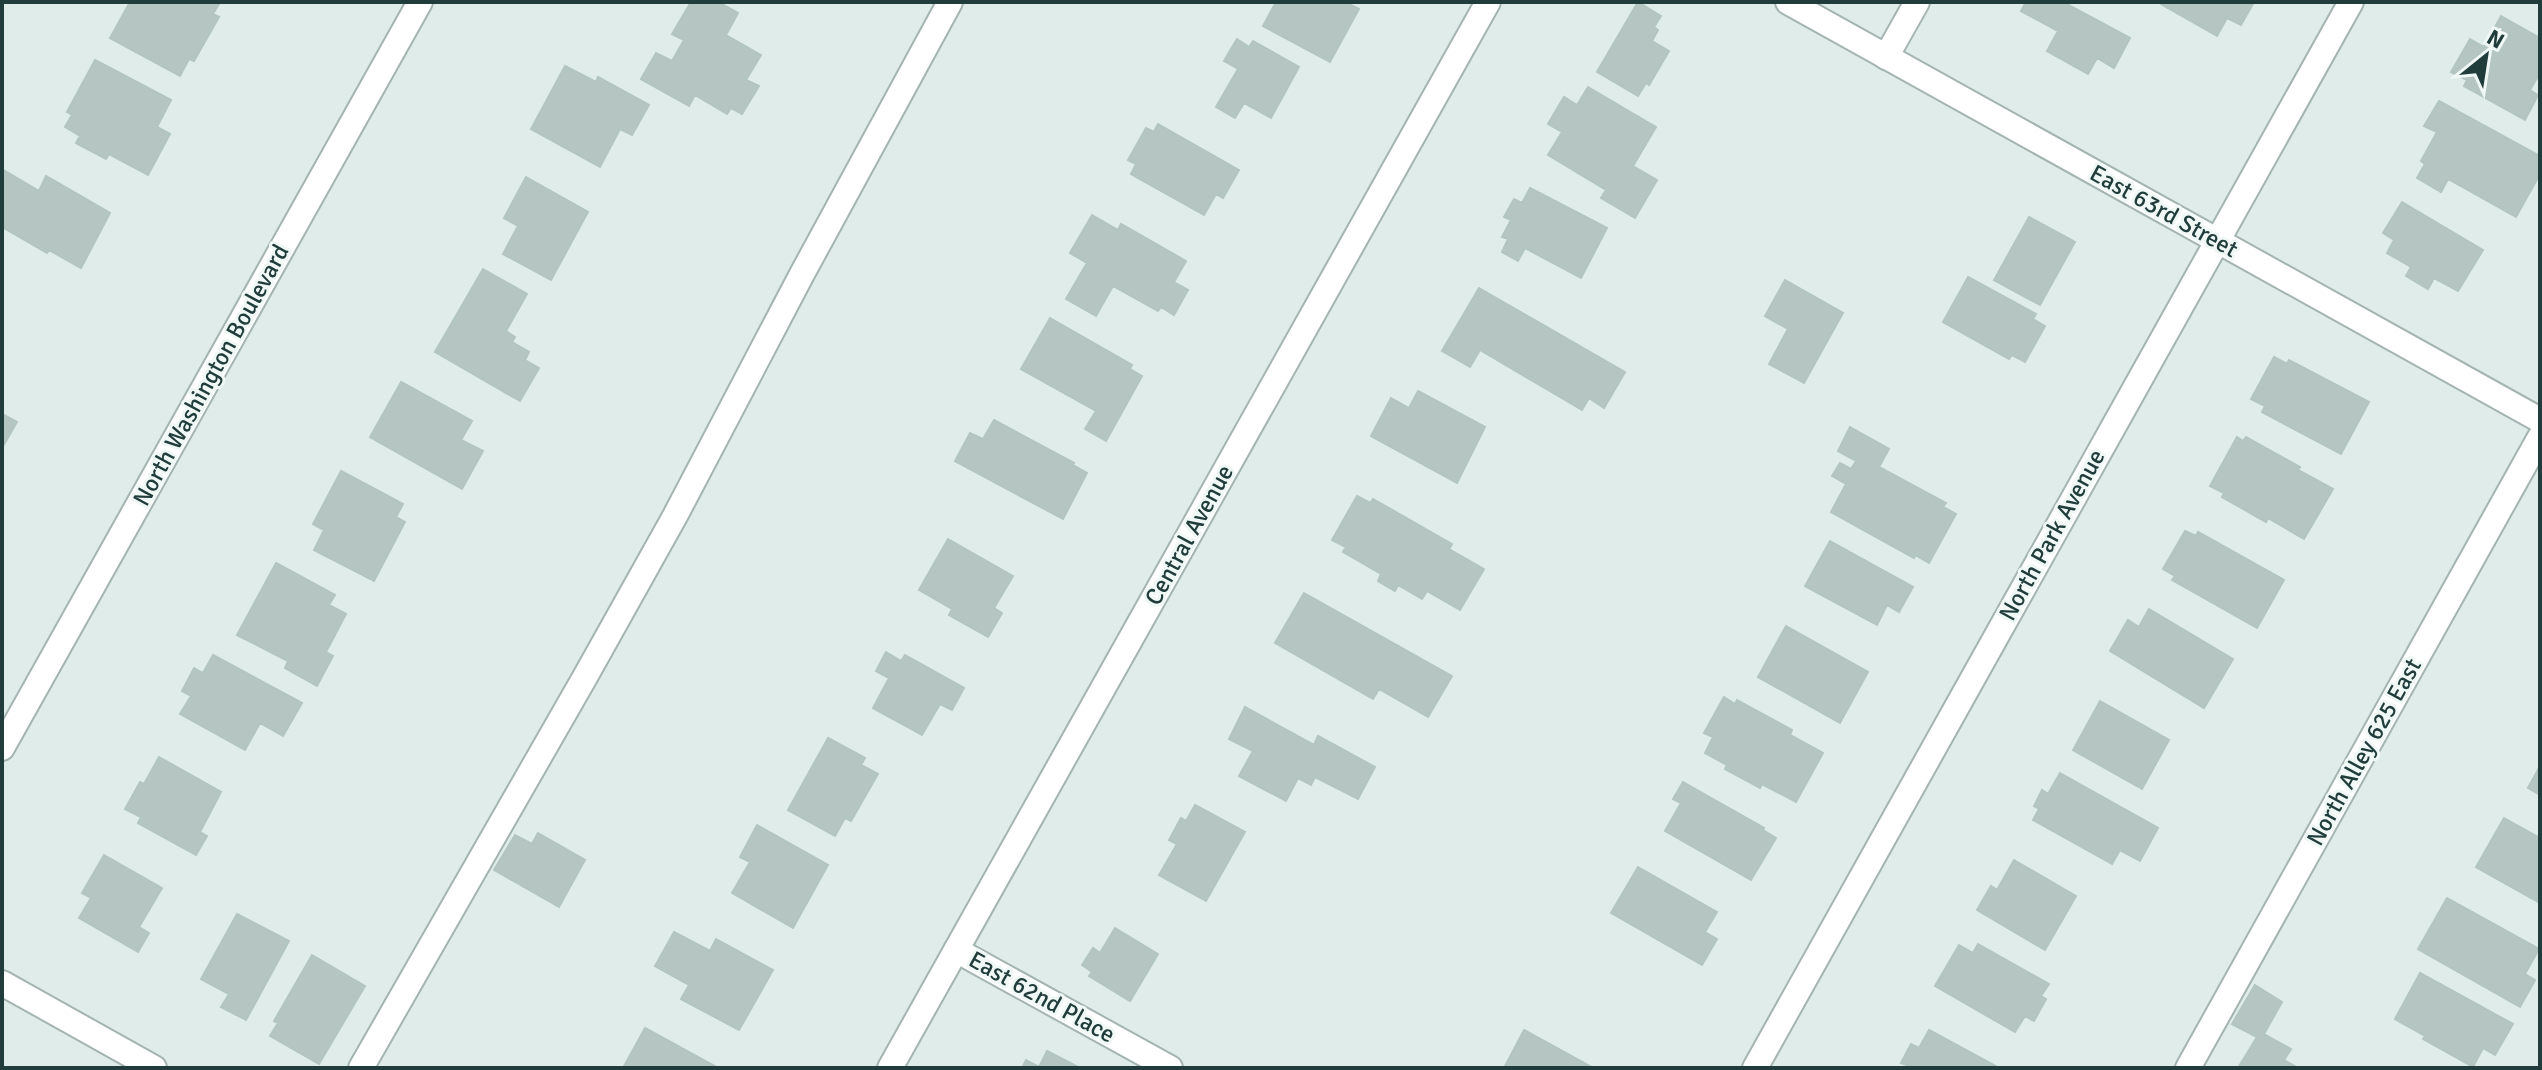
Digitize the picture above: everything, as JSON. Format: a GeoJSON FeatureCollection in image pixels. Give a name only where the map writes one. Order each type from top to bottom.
{"type":"FeatureCollection","features":[{"type":"Feature","properties":{"kind":"street","name":"North Washington Boulevard"},"geometry":{"type":"LineString","coordinates":[[2,748],[420,2]]}},
{"type":"Feature","properties":{"kind":"street"},"geometry":{"type":"LineString","coordinates":[[361,1068],[675,516],[950,2]]}},
{"type":"Feature","properties":{"kind":"street","name":"Central Avenue"},"geometry":{"type":"LineString","coordinates":[[890,1068],[1488,2]]}},
{"type":"Feature","properties":{"kind":"street","name":"East 63rd Street"},"geometry":{"type":"LineString","coordinates":[[1788,2],[2540,420]]}},
{"type":"Feature","properties":{"kind":"street"},"geometry":{"type":"LineString","coordinates":[[1886,57],[1917,2]]}},
{"type":"Feature","properties":{"kind":"street","name":"North Park Avenue"},"geometry":{"type":"LineString","coordinates":[[1755,1068],[2351,2]]}},
{"type":"Feature","properties":{"kind":"street","name":"North Alley 625 East"},"geometry":{"type":"LineString","coordinates":[[2188,1068],[2540,437]]}},
{"type":"Feature","properties":{"kind":"street","name":"East 62nd Place"},"geometry":{"type":"LineString","coordinates":[[956,950],[1170,1068]]}},
{"type":"Feature","properties":{"kind":"street"},"geometry":{"type":"LineString","coordinates":[[2,983],[154,1068]]}},
{"type":"Feature","properties":{"kind":"building"},"geometry":{"type":"Polygon","coordinates":[[[130,2],[220,2],[213,14],[219,17],[194,61],[189,59],[180,76],[110,38],[130,2]]]}},
{"type":"Feature","properties":{"kind":"building"},"geometry":{"type":"Polygon","coordinates":[[[691,2],[718,2],[738,13],[726,35],[761,55],[746,80],[759,86],[742,114],[731,108],[727,114],[695,95],[689,106],[641,79],[656,53],[672,61],[684,40],[672,34],[691,2]]]}},
{"type":"Feature","properties":{"kind":"building"},"geometry":{"type":"Polygon","coordinates":[[[1276,2],[1345,2],[1359,9],[1330,62],[1263,26],[1276,2]]]}},
{"type":"Feature","properties":{"kind":"building"},"geometry":{"type":"Polygon","coordinates":[[[1638,2],[1661,16],[1654,27],[1658,30],[1652,41],[1669,51],[1649,85],[1646,83],[1638,96],[1597,72],[1638,2]]]}},
{"type":"Feature","properties":{"kind":"building"},"geometry":{"type":"Polygon","coordinates":[[[2026,2],[2063,2],[2130,38],[2114,68],[2097,58],[2088,74],[2047,51],[2058,31],[2021,11],[2026,2]]]}},
{"type":"Feature","properties":{"kind":"building"},"geometry":{"type":"Polygon","coordinates":[[[2162,2],[2254,2],[2241,25],[2227,18],[2217,36],[2162,2]]]}},
{"type":"Feature","properties":{"kind":"building"},"geometry":{"type":"Polygon","coordinates":[[[2501,16],[2540,38],[2540,73],[2530,90],[2538,95],[2525,120],[2464,86],[2467,80],[2451,72],[2470,39],[2484,47],[2501,16]]]}},
{"type":"Feature","properties":{"kind":"building"},"geometry":{"type":"Polygon","coordinates":[[[1237,39],[1249,47],[1253,41],[1299,67],[1271,118],[1244,103],[1235,118],[1216,107],[1238,69],[1224,61],[1237,39]]]}},
{"type":"Feature","properties":{"kind":"building"},"geometry":{"type":"Polygon","coordinates":[[[95,60],[171,100],[157,127],[170,134],[148,175],[109,154],[106,159],[76,143],[80,136],[65,127],[72,115],[67,112],[95,60]]]}},
{"type":"Feature","properties":{"kind":"building"},"geometry":{"type":"Polygon","coordinates":[[[565,66],[596,82],[598,77],[649,105],[632,135],[620,129],[600,167],[531,129],[565,66]]]}},
{"type":"Feature","properties":{"kind":"building"},"geometry":{"type":"Polygon","coordinates":[[[1588,87],[1656,127],[1633,166],[1657,180],[1635,218],[1601,198],[1606,190],[1548,155],[1562,132],[1548,124],[1564,97],[1577,105],[1588,87]]]}},
{"type":"Feature","properties":{"kind":"building"},"geometry":{"type":"Polygon","coordinates":[[[2439,101],[2540,156],[2540,174],[2516,217],[2448,179],[2441,192],[2417,178],[2425,164],[2421,161],[2437,132],[2424,126],[2439,101]]]}},
{"type":"Feature","properties":{"kind":"building"},"geometry":{"type":"Polygon","coordinates":[[[1158,124],[1239,170],[1223,198],[1216,194],[1204,215],[1131,174],[1136,164],[1128,160],[1146,128],[1154,132],[1158,124]]]}},
{"type":"Feature","properties":{"kind":"building"},"geometry":{"type":"Polygon","coordinates":[[[2,169],[39,191],[46,176],[110,213],[81,268],[2,227],[2,169]]]}},
{"type":"Feature","properties":{"kind":"building"},"geometry":{"type":"Polygon","coordinates":[[[526,177],[588,212],[551,280],[503,254],[518,226],[504,218],[526,177]]]}},
{"type":"Feature","properties":{"kind":"building"},"geometry":{"type":"Polygon","coordinates":[[[1530,188],[1607,228],[1581,278],[1525,248],[1518,261],[1502,252],[1508,239],[1502,237],[1511,220],[1504,217],[1514,199],[1522,203],[1530,188]]]}},
{"type":"Feature","properties":{"kind":"building"},"geometry":{"type":"Polygon","coordinates":[[[2402,202],[2483,250],[2458,291],[2434,278],[2428,289],[2406,276],[2411,267],[2387,253],[2394,240],[2383,233],[2402,202]]]}},
{"type":"Feature","properties":{"kind":"building"},"geometry":{"type":"Polygon","coordinates":[[[1092,215],[1118,230],[1121,224],[1186,261],[1174,282],[1188,290],[1174,315],[1161,307],[1158,311],[1113,286],[1096,316],[1066,299],[1087,263],[1070,253],[1092,215]]]}},
{"type":"Feature","properties":{"kind":"building"},"geometry":{"type":"Polygon","coordinates":[[[2029,217],[2075,242],[2040,305],[1994,280],[2029,217]]]}},
{"type":"Feature","properties":{"kind":"building"},"geometry":{"type":"Polygon","coordinates":[[[483,269],[527,294],[506,331],[515,337],[512,342],[529,352],[525,360],[539,368],[520,401],[435,352],[483,269]]]}},
{"type":"Feature","properties":{"kind":"building"},"geometry":{"type":"Polygon","coordinates":[[[1968,277],[2036,314],[2033,319],[2045,326],[2025,362],[2012,355],[2009,359],[1943,322],[1968,277]]]}},
{"type":"Feature","properties":{"kind":"building"},"geometry":{"type":"Polygon","coordinates":[[[1785,280],[1843,313],[1804,383],[1769,364],[1788,329],[1765,316],[1785,280]]]}},
{"type":"Feature","properties":{"kind":"building"},"geometry":{"type":"Polygon","coordinates":[[[1479,288],[1625,372],[1604,408],[1589,398],[1582,410],[1480,350],[1470,367],[1442,351],[1479,288]]]}},
{"type":"Feature","properties":{"kind":"building"},"geometry":{"type":"Polygon","coordinates":[[[1050,318],[1132,365],[1130,369],[1142,376],[1106,441],[1085,429],[1096,411],[1021,369],[1050,318]]]}},
{"type":"Feature","properties":{"kind":"building"},"geometry":{"type":"Polygon","coordinates":[[[2274,357],[2287,364],[2289,360],[2369,402],[2341,454],[2262,412],[2265,406],[2251,399],[2274,357]]]}},
{"type":"Feature","properties":{"kind":"building"},"geometry":{"type":"Polygon","coordinates":[[[401,382],[472,421],[461,440],[483,451],[462,489],[370,437],[401,382]]]}},
{"type":"Feature","properties":{"kind":"building"},"geometry":{"type":"Polygon","coordinates":[[[1418,391],[1485,427],[1457,483],[1371,436],[1391,398],[1409,408],[1418,391]]]}},
{"type":"Feature","properties":{"kind":"building"},"geometry":{"type":"Polygon","coordinates":[[[2,414],[17,422],[2,448],[2,414]]]}},
{"type":"Feature","properties":{"kind":"building"},"geometry":{"type":"Polygon","coordinates":[[[994,420],[1087,473],[1063,519],[955,461],[970,433],[983,439],[994,420]]]}},
{"type":"Feature","properties":{"kind":"building"},"geometry":{"type":"Polygon","coordinates":[[[1850,427],[1889,449],[1879,467],[1946,503],[1943,507],[1956,514],[1929,563],[1915,555],[1914,558],[1831,512],[1846,484],[1832,476],[1840,463],[1851,469],[1856,461],[1838,451],[1850,427]]]}},
{"type":"Feature","properties":{"kind":"building"},"geometry":{"type":"Polygon","coordinates":[[[2237,437],[2243,441],[2246,437],[2333,489],[2304,539],[2268,518],[2266,522],[2222,497],[2224,493],[2210,486],[2237,437]]]}},
{"type":"Feature","properties":{"kind":"building"},"geometry":{"type":"Polygon","coordinates":[[[341,471],[403,504],[396,517],[405,522],[374,581],[314,550],[324,530],[313,524],[341,471]]]}},
{"type":"Feature","properties":{"kind":"building"},"geometry":{"type":"Polygon","coordinates":[[[1357,496],[1370,503],[1373,499],[1452,544],[1449,549],[1484,569],[1460,610],[1427,591],[1422,599],[1398,585],[1395,591],[1378,581],[1381,574],[1343,552],[1346,547],[1332,540],[1357,496]]]}},
{"type":"Feature","properties":{"kind":"building"},"geometry":{"type":"Polygon","coordinates":[[[2185,531],[2196,536],[2198,532],[2284,580],[2257,628],[2172,580],[2175,576],[2163,569],[2185,531]]]}},
{"type":"Feature","properties":{"kind":"building"},"geometry":{"type":"Polygon","coordinates":[[[948,539],[1013,576],[994,608],[1002,613],[988,637],[949,615],[952,609],[919,590],[948,539]]]}},
{"type":"Feature","properties":{"kind":"building"},"geometry":{"type":"Polygon","coordinates":[[[1830,541],[1913,587],[1899,612],[1887,605],[1877,625],[1805,586],[1830,541]]]}},
{"type":"Feature","properties":{"kind":"building"},"geometry":{"type":"Polygon","coordinates":[[[276,563],[335,595],[329,605],[346,614],[326,652],[333,656],[317,686],[285,668],[288,661],[237,635],[276,563]]]}},
{"type":"Feature","properties":{"kind":"building"},"geometry":{"type":"Polygon","coordinates":[[[1304,593],[1452,676],[1428,717],[1379,689],[1373,699],[1275,643],[1304,593]]]}},
{"type":"Feature","properties":{"kind":"building"},"geometry":{"type":"Polygon","coordinates":[[[2149,609],[2233,659],[2204,708],[2110,651],[2128,620],[2139,627],[2149,609]]]}},
{"type":"Feature","properties":{"kind":"building"},"geometry":{"type":"Polygon","coordinates":[[[1786,626],[1868,672],[1840,723],[1758,677],[1786,626]]]}},
{"type":"Feature","properties":{"kind":"building"},"geometry":{"type":"Polygon","coordinates":[[[886,652],[901,661],[905,655],[964,688],[952,710],[940,704],[922,735],[873,708],[889,678],[876,671],[886,652]]]}},
{"type":"Feature","properties":{"kind":"building"},"geometry":{"type":"Polygon","coordinates":[[[213,655],[302,703],[283,736],[260,723],[245,750],[180,714],[191,696],[182,691],[194,668],[203,673],[213,655]]]}},
{"type":"Feature","properties":{"kind":"building"},"geometry":{"type":"Polygon","coordinates":[[[1724,697],[1735,704],[1737,700],[1792,730],[1790,735],[1823,753],[1796,802],[1762,784],[1760,788],[1725,769],[1727,765],[1705,753],[1713,737],[1704,733],[1724,697]]]}},
{"type":"Feature","properties":{"kind":"building"},"geometry":{"type":"Polygon","coordinates":[[[2100,701],[2169,740],[2142,789],[2073,750],[2100,701]]]}},
{"type":"Feature","properties":{"kind":"building"},"geometry":{"type":"Polygon","coordinates":[[[1245,707],[1314,745],[1318,736],[1375,767],[1358,799],[1315,777],[1311,785],[1298,778],[1286,801],[1239,776],[1253,751],[1229,739],[1245,707]]]}},
{"type":"Feature","properties":{"kind":"building"},"geometry":{"type":"Polygon","coordinates":[[[828,738],[865,758],[861,765],[878,774],[851,821],[845,818],[835,836],[788,810],[828,738]]]}},
{"type":"Feature","properties":{"kind":"building"},"geometry":{"type":"Polygon","coordinates":[[[159,757],[221,792],[200,832],[207,836],[196,855],[138,823],[141,817],[125,809],[159,757]]]}},
{"type":"Feature","properties":{"kind":"building"},"geometry":{"type":"Polygon","coordinates":[[[2540,766],[2540,795],[2528,788],[2540,766]]]}},
{"type":"Feature","properties":{"kind":"building"},"geometry":{"type":"Polygon","coordinates":[[[2060,773],[2158,828],[2140,861],[2120,850],[2112,864],[2033,820],[2039,809],[2034,806],[2042,790],[2048,794],[2060,773]]]}},
{"type":"Feature","properties":{"kind":"building"},"geometry":{"type":"Polygon","coordinates":[[[1683,782],[1776,838],[1751,880],[1665,831],[1681,803],[1673,799],[1683,782]]]}},
{"type":"Feature","properties":{"kind":"building"},"geometry":{"type":"Polygon","coordinates":[[[1195,805],[1245,832],[1206,901],[1159,875],[1177,844],[1169,840],[1181,818],[1186,821],[1195,805]]]}},
{"type":"Feature","properties":{"kind":"building"},"geometry":{"type":"Polygon","coordinates":[[[2504,818],[2540,838],[2540,903],[2476,867],[2504,818]]]}},
{"type":"Feature","properties":{"kind":"building"},"geometry":{"type":"Polygon","coordinates":[[[757,825],[828,865],[793,928],[732,893],[750,862],[740,857],[757,825]]]}},
{"type":"Feature","properties":{"kind":"building"},"geometry":{"type":"Polygon","coordinates":[[[538,833],[585,860],[559,907],[494,870],[515,835],[532,844],[538,833]]]}},
{"type":"Feature","properties":{"kind":"building"},"geometry":{"type":"Polygon","coordinates":[[[104,855],[162,888],[139,927],[149,933],[138,952],[79,918],[91,898],[82,893],[104,855]]]}},
{"type":"Feature","properties":{"kind":"building"},"geometry":{"type":"Polygon","coordinates":[[[2014,860],[2076,896],[2045,950],[1977,910],[1991,886],[1997,890],[2014,860]]]}},
{"type":"Feature","properties":{"kind":"building"},"geometry":{"type":"Polygon","coordinates":[[[1638,867],[1717,912],[1705,932],[1717,939],[1702,965],[1611,913],[1638,867]]]}},
{"type":"Feature","properties":{"kind":"building"},"geometry":{"type":"Polygon","coordinates":[[[2447,898],[2539,949],[2525,974],[2535,980],[2520,1007],[2418,949],[2447,898]]]}},
{"type":"Feature","properties":{"kind":"building"},"geometry":{"type":"Polygon","coordinates":[[[237,914],[289,941],[246,1020],[221,1007],[229,994],[201,979],[237,914]]]}},
{"type":"Feature","properties":{"kind":"building"},"geometry":{"type":"Polygon","coordinates":[[[1115,928],[1158,954],[1130,1001],[1089,976],[1092,972],[1082,965],[1093,948],[1100,953],[1115,928]]]}},
{"type":"Feature","properties":{"kind":"building"},"geometry":{"type":"Polygon","coordinates":[[[674,932],[710,951],[716,939],[773,970],[739,1030],[681,999],[689,985],[655,966],[674,932]]]}},
{"type":"Feature","properties":{"kind":"building"},"geometry":{"type":"Polygon","coordinates":[[[1978,944],[2049,984],[2041,996],[2046,999],[2034,1021],[2025,1016],[2015,1032],[1935,986],[1959,945],[1973,953],[1978,944]]]}},
{"type":"Feature","properties":{"kind":"building"},"geometry":{"type":"Polygon","coordinates":[[[312,955],[365,986],[319,1064],[270,1036],[278,1023],[274,1021],[312,955]]]}},
{"type":"Feature","properties":{"kind":"building"},"geometry":{"type":"Polygon","coordinates":[[[2420,973],[2513,1024],[2495,1055],[2483,1048],[2473,1067],[2395,1019],[2420,973]]]}},
{"type":"Feature","properties":{"kind":"building"},"geometry":{"type":"Polygon","coordinates":[[[2255,985],[2282,1002],[2264,1034],[2291,1049],[2284,1060],[2298,1068],[2238,1068],[2257,1037],[2232,1024],[2255,985]]]}},
{"type":"Feature","properties":{"kind":"building"},"geometry":{"type":"Polygon","coordinates":[[[645,1028],[718,1068],[623,1068],[645,1028]]]}},
{"type":"Feature","properties":{"kind":"building"},"geometry":{"type":"Polygon","coordinates":[[[1524,1030],[1593,1068],[1504,1068],[1524,1030]]]}},
{"type":"Feature","properties":{"kind":"building"},"geometry":{"type":"Polygon","coordinates":[[[1929,1030],[1999,1068],[1906,1068],[1907,1065],[1901,1063],[1911,1044],[1919,1048],[1929,1030]]]}},
{"type":"Feature","properties":{"kind":"building"},"geometry":{"type":"Polygon","coordinates":[[[1047,1051],[1080,1068],[1022,1068],[1026,1060],[1039,1067],[1047,1051]]]}}]}
